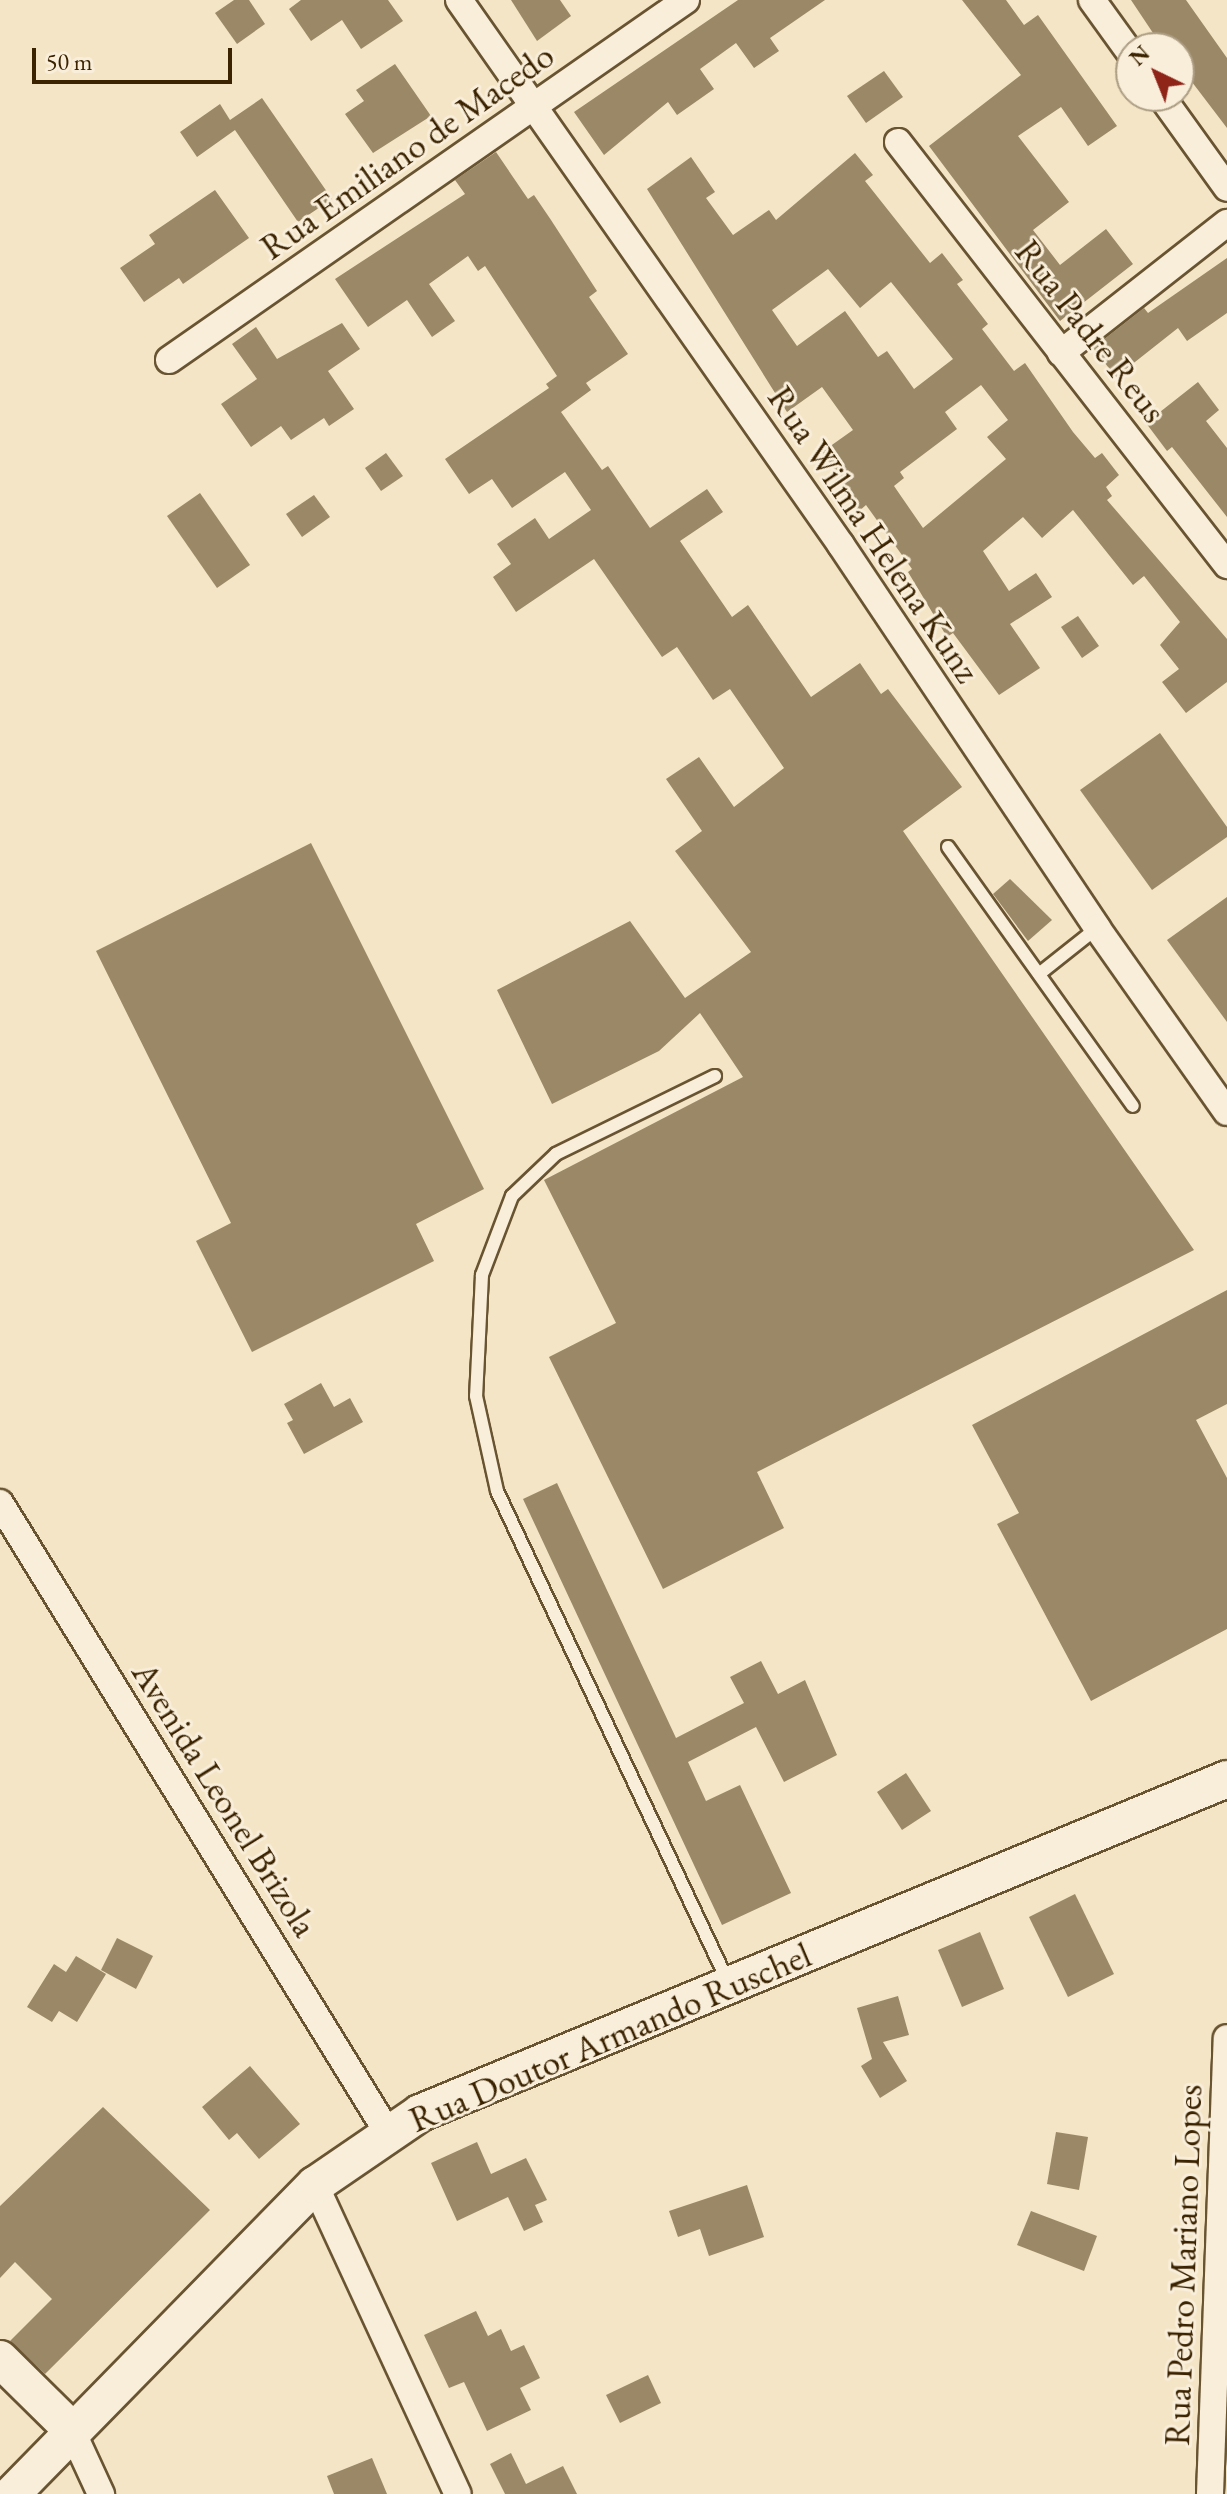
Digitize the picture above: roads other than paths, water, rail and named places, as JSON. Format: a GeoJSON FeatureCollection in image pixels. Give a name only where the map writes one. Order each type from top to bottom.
{"type":"FeatureCollection","features":[{"type":"Feature","properties":{"kind":"main road","name":"Rua Doutor Armando Ruschel"},"geometry":{"type":"LineString","coordinates":[[12,2494],[71,2429],[315,2185],[420,2113],[1227,1779]]}},
{"type":"Feature","properties":{"kind":"main road"},"geometry":{"type":"LineString","coordinates":[[0,2359],[71,2429]]}},
{"type":"Feature","properties":{"kind":"street","name":"Rua Wilma Helena Kunz"},"geometry":{"type":"LineString","coordinates":[[459,0],[532,109],[841,545],[1097,928],[1227,1112]]}},
{"type":"Feature","properties":{"kind":"street","name":"Rua Emiliano de Macedo"},"geometry":{"type":"LineString","coordinates":[[169,360],[686,0]]}},
{"type":"Feature","properties":{"kind":"street"},"geometry":{"type":"LineString","coordinates":[[1092,0],[1115,32]]}},
{"type":"Feature","properties":{"kind":"street"},"geometry":{"type":"LineString","coordinates":[[1172,112],[1227,188]]}},
{"type":"Feature","properties":{"kind":"street","name":"Rua Padre Reus"},"geometry":{"type":"LineString","coordinates":[[898,142],[1227,565]]}},
{"type":"Feature","properties":{"kind":"street"},"geometry":{"type":"LineString","coordinates":[[1061,353],[1227,223]]}},
{"type":"Feature","properties":{"kind":"street","name":"Avenida Leonel Brizola"},"geometry":{"type":"LineString","coordinates":[[0,1503],[388,2133]]}},
{"type":"Feature","properties":{"kind":"street","name":"Rua Pedro Mariano Lopes"},"geometry":{"type":"LineString","coordinates":[[1210,2494],[1227,2038]]}},
{"type":"Feature","properties":{"kind":"street"},"geometry":{"type":"LineString","coordinates":[[315,2185],[458,2494]]}},
{"type":"Feature","properties":{"kind":"street"},"geometry":{"type":"LineString","coordinates":[[71,2429],[101,2494]]}},
{"type":"Feature","properties":{"kind":"lane"},"geometry":{"type":"LineString","coordinates":[[948,847],[1133,1106]]}},
{"type":"Feature","properties":{"kind":"lane"},"geometry":{"type":"LineString","coordinates":[[1039,974],[1097,928]]}},
{"type":"Feature","properties":{"kind":"lane"},"geometry":{"type":"LineString","coordinates":[[715,1076],[556,1154],[512,1196],[482,1275],[476,1396],[497,1491],[729,1985]]}}]}
